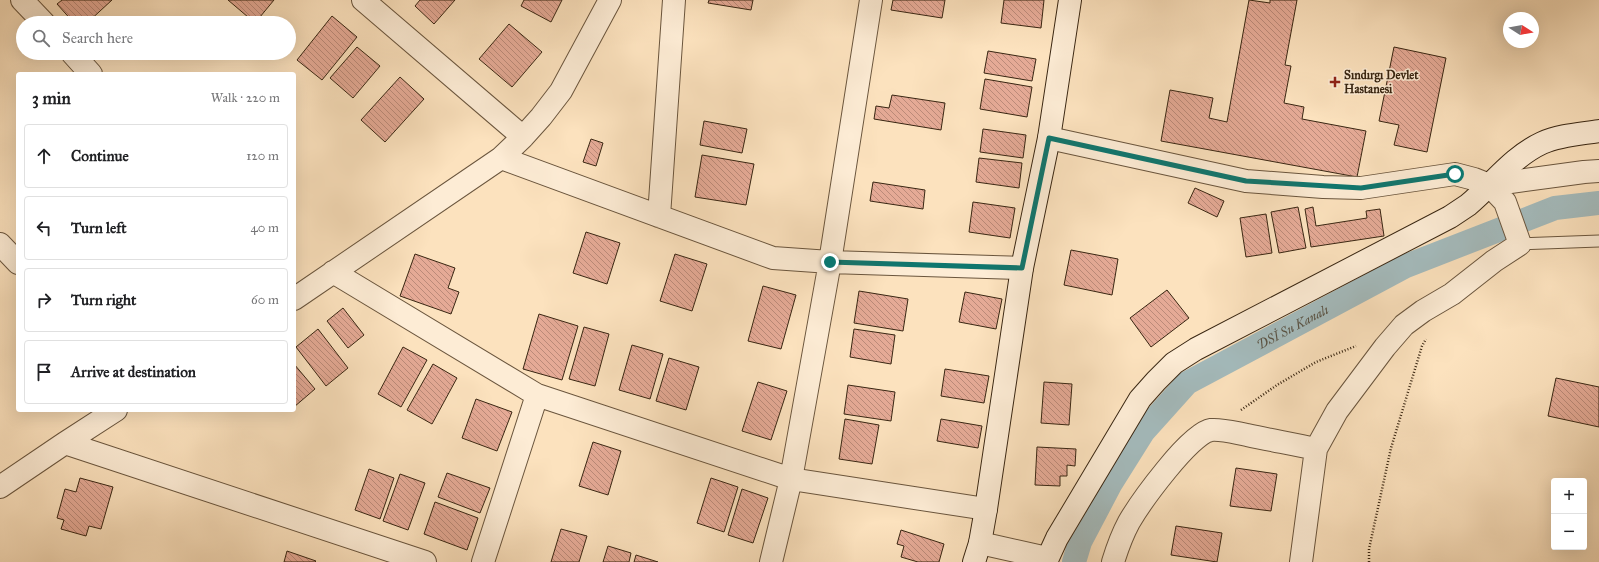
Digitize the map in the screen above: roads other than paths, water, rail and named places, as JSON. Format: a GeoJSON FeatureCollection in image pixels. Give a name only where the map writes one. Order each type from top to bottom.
{"type":"FeatureCollection","features":[{"type":"Feature","properties":{"kind":"street"},"geometry":{"type":"LineString","coordinates":[[22,0],[37,16]]}},
{"type":"Feature","properties":{"kind":"street"},"geometry":{"type":"LineString","coordinates":[[363,0],[523,137]]}},
{"type":"Feature","properties":{"kind":"street"},"geometry":{"type":"LineString","coordinates":[[296,295],[333,272],[500,158],[523,137],[561,91],[610,0]]}},
{"type":"Feature","properties":{"kind":"street"},"geometry":{"type":"LineString","coordinates":[[659,216],[674,0]]}},
{"type":"Feature","properties":{"kind":"street"},"geometry":{"type":"LineString","coordinates":[[771,562],[791,479],[830,262],[870,0]]}},
{"type":"Feature","properties":{"kind":"street"},"geometry":{"type":"LineString","coordinates":[[1070,0],[1049,138],[1022,268],[986,509],[977,552],[1046,560],[1057,538],[1140,399],[1174,363],[1223,333],[1450,217],[1467,206],[1508,166],[1522,155],[1544,142],[1562,137],[1599,131]]}},
{"type":"Feature","properties":{"kind":"street"},"geometry":{"type":"LineString","coordinates":[[78,60],[89,72]]}},
{"type":"Feature","properties":{"kind":"street"},"geometry":{"type":"LineString","coordinates":[[1049,138],[1246,181],[1361,188],[1455,174],[1489,185],[1505,202],[1518,239],[1494,262],[1452,294],[1423,311],[1404,325],[1385,347],[1337,411],[1316,449],[1301,562]]}},
{"type":"Feature","properties":{"kind":"street"},"geometry":{"type":"LineString","coordinates":[[500,158],[773,258],[830,262],[1022,268]]}},
{"type":"Feature","properties":{"kind":"street"},"geometry":{"type":"LineString","coordinates":[[1489,185],[1599,171]]}},
{"type":"Feature","properties":{"kind":"street"},"geometry":{"type":"LineString","coordinates":[[0,244],[16,260]]}},
{"type":"Feature","properties":{"kind":"street"},"geometry":{"type":"LineString","coordinates":[[333,272],[537,395],[791,479],[986,509]]}},
{"type":"Feature","properties":{"kind":"street"},"geometry":{"type":"LineString","coordinates":[[482,562],[537,395]]}},
{"type":"Feature","properties":{"kind":"street"},"geometry":{"type":"LineString","coordinates":[[0,487],[64,443],[113,412]]}},
{"type":"Feature","properties":{"kind":"street"},"geometry":{"type":"LineString","coordinates":[[1113,562],[1117,549],[1129,523],[1143,501],[1172,463],[1198,436],[1210,430],[1230,432],[1316,449]]}},
{"type":"Feature","properties":{"kind":"street"},"geometry":{"type":"LineString","coordinates":[[64,443],[425,562]]}},
{"type":"Feature","properties":{"kind":"lane"},"geometry":{"type":"LineString","coordinates":[[1518,239],[1599,241]]}},
{"type":"Feature","properties":{"kind":"waterway","name":"DSİ Su Kanalı"},"geometry":{"type":"LineString","coordinates":[[1074,562],[1080,542],[1111,483],[1143,432],[1187,383],[1406,266],[1555,208],[1599,203]]}},
{"type":"Feature","properties":{"kind":"place","name":"Sındırgı Devlet Hastanesi"},"geometry":{"type":"Point","coordinates":[1335,82]}}]}
